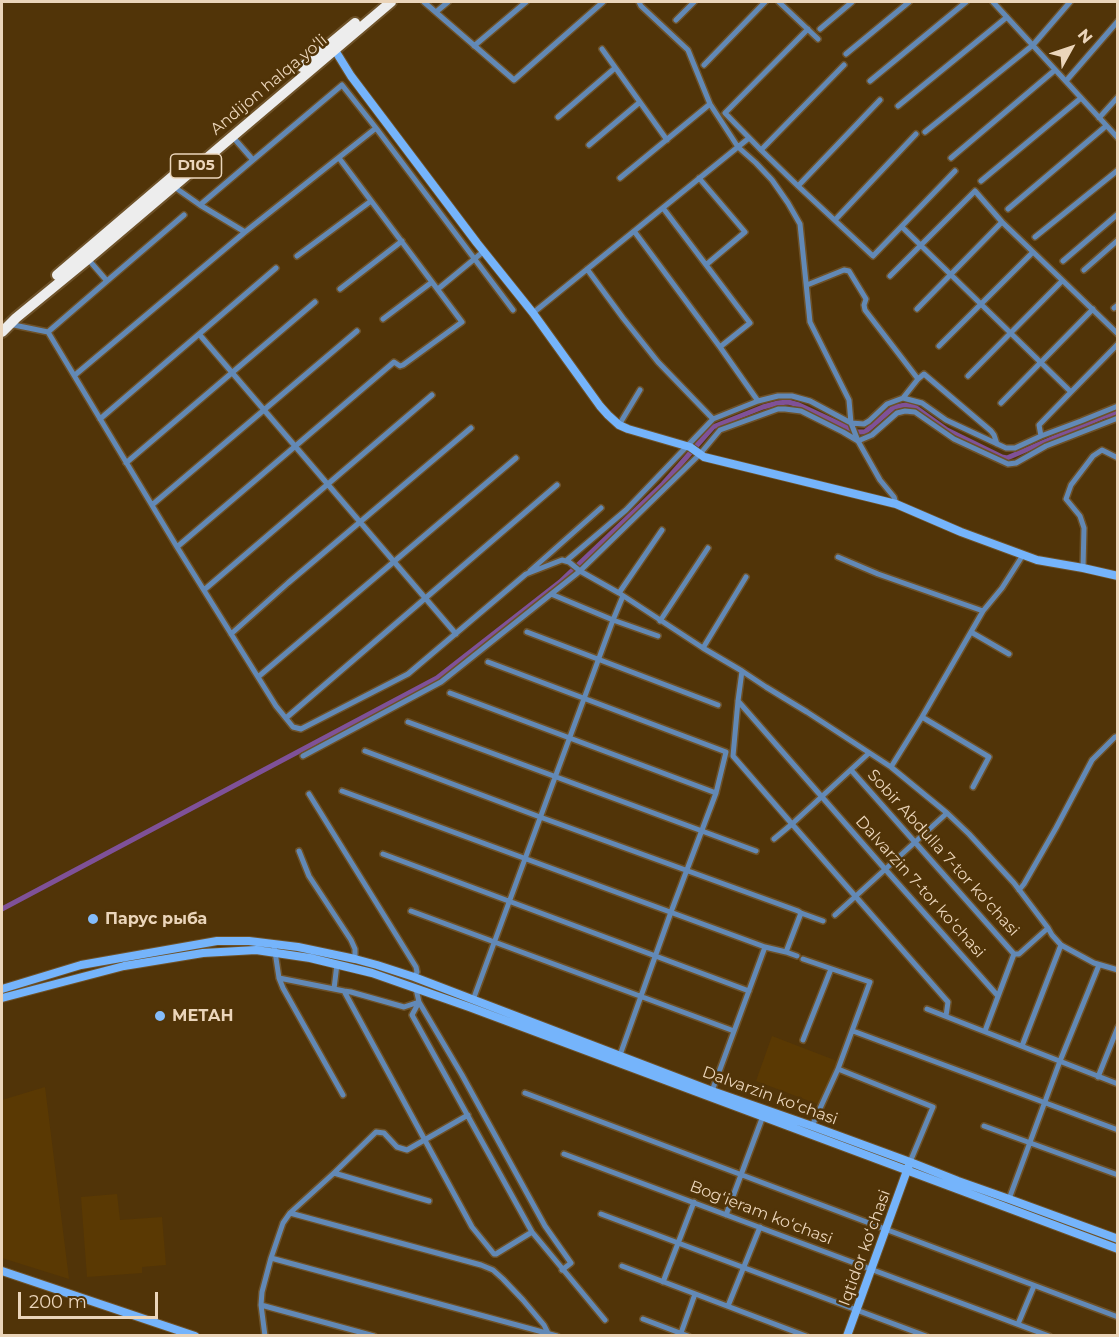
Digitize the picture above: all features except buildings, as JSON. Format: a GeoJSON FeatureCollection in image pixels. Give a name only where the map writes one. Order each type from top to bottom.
{"type":"FeatureCollection","features":[{"type":"Feature","properties":{"kind":"highway","name":"Andijon halqa yo‘li"},"geometry":{"type":"LineString","coordinates":[[4,326],[88,259],[232,136],[380,2]]}},
{"type":"Feature","properties":{"kind":"highway","name":"Andijon halqa yo‘li"},"geometry":{"type":"LineString","coordinates":[[4,326],[162,185],[391,2]]}},
{"type":"Feature","properties":{"kind":"main road"},"geometry":{"type":"LineString","coordinates":[[332,47],[351,76],[533,313],[600,406],[619,425],[688,447],[704,457],[896,504],[1036,560],[1118,576]]}},
{"type":"Feature","properties":{"kind":"main road"},"geometry":{"type":"LineString","coordinates":[[2,989],[81,965],[212,942],[249,940],[274,949]]}},
{"type":"Feature","properties":{"kind":"main road"},"geometry":{"type":"LineString","coordinates":[[249,940],[249,950]]}},
{"type":"Feature","properties":{"kind":"main road","name":"Dalvarzin koʻchasi"},"geometry":{"type":"LineString","coordinates":[[274,949],[298,947],[355,959],[414,978],[620,1055],[763,1116],[908,1166]]}},
{"type":"Feature","properties":{"kind":"main road"},"geometry":{"type":"LineString","coordinates":[[2,998],[124,966],[203,953],[274,949]]}},
{"type":"Feature","properties":{"kind":"main road","name":"Dalvarzin koʻchasi"},"geometry":{"type":"LineString","coordinates":[[274,949],[372,973],[698,1089],[712,1091],[812,1126],[1118,1249]]}},
{"type":"Feature","properties":{"kind":"main road"},"geometry":{"type":"LineString","coordinates":[[372,973],[373,964]]}},
{"type":"Feature","properties":{"kind":"main road","name":"Iqtidor koʻchasi"},"geometry":{"type":"LineString","coordinates":[[847,1335],[908,1166]]}},
{"type":"Feature","properties":{"kind":"main road","name":"Dalvarzin koʻchasi"},"geometry":{"type":"LineString","coordinates":[[965,1188],[1010,1199],[1118,1239]]}},
{"type":"Feature","properties":{"kind":"main road"},"geometry":{"type":"LineString","coordinates":[[2,1272],[193,1335]]}},
{"type":"Feature","properties":{"kind":"street"},"geometry":{"type":"LineString","coordinates":[[424,2],[514,80],[603,2]]}},
{"type":"Feature","properties":{"kind":"street"},"geometry":{"type":"LineString","coordinates":[[436,12],[448,2]]}},
{"type":"Feature","properties":{"kind":"street"},"geometry":{"type":"LineString","coordinates":[[474,46],[526,2]]}},
{"type":"Feature","properties":{"kind":"street"},"geometry":{"type":"LineString","coordinates":[[639,2],[688,51],[710,104],[738,147],[772,180],[800,224],[810,322],[849,399],[851,423],[857,439],[880,480],[894,497],[896,504]]}},
{"type":"Feature","properties":{"kind":"street"},"geometry":{"type":"LineString","coordinates":[[676,20],[694,2]]}},
{"type":"Feature","properties":{"kind":"street"},"geometry":{"type":"LineString","coordinates":[[704,65],[765,2]]}},
{"type":"Feature","properties":{"kind":"street"},"geometry":{"type":"LineString","coordinates":[[779,2],[818,39]]}},
{"type":"Feature","properties":{"kind":"street"},"geometry":{"type":"LineString","coordinates":[[820,28],[852,2]]}},
{"type":"Feature","properties":{"kind":"street"},"geometry":{"type":"LineString","coordinates":[[846,54],[909,2]]}},
{"type":"Feature","properties":{"kind":"street"},"geometry":{"type":"LineString","coordinates":[[870,81],[966,2]]}},
{"type":"Feature","properties":{"kind":"street"},"geometry":{"type":"LineString","coordinates":[[993,2],[1118,138]]}},
{"type":"Feature","properties":{"kind":"street"},"geometry":{"type":"LineString","coordinates":[[998,7],[1003,2]]}},
{"type":"Feature","properties":{"kind":"street"},"geometry":{"type":"LineString","coordinates":[[925,132],[1032,45],[1070,2]]}},
{"type":"Feature","properties":{"kind":"street"},"geometry":{"type":"LineString","coordinates":[[898,106],[1007,17]]}},
{"type":"Feature","properties":{"kind":"street"},"geometry":{"type":"LineString","coordinates":[[1066,81],[1118,21]]}},
{"type":"Feature","properties":{"kind":"street"},"geometry":{"type":"LineString","coordinates":[[808,29],[725,113],[798,186],[873,256],[955,171]]}},
{"type":"Feature","properties":{"kind":"street"},"geometry":{"type":"LineString","coordinates":[[602,49],[667,140]]}},
{"type":"Feature","properties":{"kind":"street"},"geometry":{"type":"LineString","coordinates":[[761,150],[844,65]]}},
{"type":"Feature","properties":{"kind":"street"},"geometry":{"type":"LineString","coordinates":[[558,117],[615,68]]}},
{"type":"Feature","properties":{"kind":"street"},"geometry":{"type":"LineString","coordinates":[[951,158],[1055,70]]}},
{"type":"Feature","properties":{"kind":"street"},"geometry":{"type":"LineString","coordinates":[[200,205],[351,76]]}},
{"type":"Feature","properties":{"kind":"street"},"geometry":{"type":"LineString","coordinates":[[342,85],[513,310]]}},
{"type":"Feature","properties":{"kind":"street"},"geometry":{"type":"LineString","coordinates":[[981,182],[1081,98]]}},
{"type":"Feature","properties":{"kind":"street"},"geometry":{"type":"LineString","coordinates":[[1099,118],[1118,98]]}},
{"type":"Feature","properties":{"kind":"street"},"geometry":{"type":"LineString","coordinates":[[798,186],[880,100]]}},
{"type":"Feature","properties":{"kind":"street"},"geometry":{"type":"LineString","coordinates":[[589,145],[640,102]]}},
{"type":"Feature","properties":{"kind":"street"},"geometry":{"type":"LineString","coordinates":[[620,178],[710,104]]}},
{"type":"Feature","properties":{"kind":"street"},"geometry":{"type":"LineString","coordinates":[[1008,209],[1106,126]]}},
{"type":"Feature","properties":{"kind":"street"},"geometry":{"type":"LineString","coordinates":[[75,375],[245,232],[376,128]]}},
{"type":"Feature","properties":{"kind":"street"},"geometry":{"type":"LineString","coordinates":[[835,220],[916,134]]}},
{"type":"Feature","properties":{"kind":"street"},"geometry":{"type":"LineString","coordinates":[[232,136],[253,160]]}},
{"type":"Feature","properties":{"kind":"street"},"geometry":{"type":"LineString","coordinates":[[533,313],[749,138]]}},
{"type":"Feature","properties":{"kind":"street"},"geometry":{"type":"LineString","coordinates":[[177,547],[394,362],[400,366],[403,365],[462,322],[339,158]]}},
{"type":"Feature","properties":{"kind":"street"},"geometry":{"type":"LineString","coordinates":[[1035,237],[1118,170]]}},
{"type":"Feature","properties":{"kind":"street"},"geometry":{"type":"LineString","coordinates":[[699,178],[745,232],[707,264]]}},
{"type":"Feature","properties":{"kind":"street"},"geometry":{"type":"LineString","coordinates":[[172,185],[245,232]]}},
{"type":"Feature","properties":{"kind":"street"},"geometry":{"type":"LineString","coordinates":[[890,276],[975,190],[1002,222],[1118,334]]}},
{"type":"Feature","properties":{"kind":"street"},"geometry":{"type":"LineString","coordinates":[[297,256],[371,201]]}},
{"type":"Feature","properties":{"kind":"street"},"geometry":{"type":"LineString","coordinates":[[663,208],[750,323],[720,346]]}},
{"type":"Feature","properties":{"kind":"street"},"geometry":{"type":"LineString","coordinates":[[1063,261],[1118,214]]}},
{"type":"Feature","properties":{"kind":"street"},"geometry":{"type":"LineString","coordinates":[[4,326],[48,332],[184,215]]}},
{"type":"Feature","properties":{"kind":"street"},"geometry":{"type":"LineString","coordinates":[[917,309],[1002,222]]}},
{"type":"Feature","properties":{"kind":"street"},"geometry":{"type":"LineString","coordinates":[[902,227],[1071,392]]}},
{"type":"Feature","properties":{"kind":"street"},"geometry":{"type":"LineString","coordinates":[[634,231],[758,401]]}},
{"type":"Feature","properties":{"kind":"street"},"geometry":{"type":"LineString","coordinates":[[1084,270],[1118,240]]}},
{"type":"Feature","properties":{"kind":"street"},"geometry":{"type":"LineString","coordinates":[[340,289],[402,242]]}},
{"type":"Feature","properties":{"kind":"street"},"geometry":{"type":"LineString","coordinates":[[438,289],[484,251]]}},
{"type":"Feature","properties":{"kind":"street"},"geometry":{"type":"LineString","coordinates":[[939,346],[1033,252]]}},
{"type":"Feature","properties":{"kind":"street"},"geometry":{"type":"LineString","coordinates":[[88,259],[107,281]]}},
{"type":"Feature","properties":{"kind":"street"},"geometry":{"type":"LineString","coordinates":[[100,419],[276,268]]}},
{"type":"Feature","properties":{"kind":"street"},"geometry":{"type":"LineString","coordinates":[[587,269],[658,362],[713,419]]}},
{"type":"Feature","properties":{"kind":"street"},"geometry":{"type":"LineString","coordinates":[[807,285],[844,270],[849,271],[866,299],[865,310],[918,380]]}},
{"type":"Feature","properties":{"kind":"street"},"geometry":{"type":"LineString","coordinates":[[968,376],[1062,281]]}},
{"type":"Feature","properties":{"kind":"street"},"geometry":{"type":"LineString","coordinates":[[383,319],[432,282]]}},
{"type":"Feature","properties":{"kind":"street"},"geometry":{"type":"LineString","coordinates":[[126,463],[315,302]]}},
{"type":"Feature","properties":{"kind":"street"},"geometry":{"type":"LineString","coordinates":[[1001,403],[1093,309]]}},
{"type":"Feature","properties":{"kind":"street"},"geometry":{"type":"LineString","coordinates":[[152,505],[357,331]]}},
{"type":"Feature","properties":{"kind":"street"},"geometry":{"type":"LineString","coordinates":[[48,332],[177,547],[258,677],[293,727],[301,729],[408,674],[601,508]]}},
{"type":"Feature","properties":{"kind":"street"},"geometry":{"type":"LineString","coordinates":[[199,334],[456,634]]}},
{"type":"Feature","properties":{"kind":"street"},"geometry":{"type":"LineString","coordinates":[[1041,435],[1039,425],[1118,344]]}},
{"type":"Feature","properties":{"kind":"street"},"geometry":{"type":"LineString","coordinates":[[568,562],[626,510],[713,419],[758,401],[778,396],[792,396],[810,402],[851,423],[864,424],[887,404],[903,398],[924,374],[991,431],[997,444]]}},
{"type":"Feature","properties":{"kind":"street"},"geometry":{"type":"LineString","coordinates":[[619,425],[640,390]]}},
{"type":"Feature","properties":{"kind":"street"},"geometry":{"type":"LineString","coordinates":[[204,590],[432,395]]}},
{"type":"Feature","properties":{"kind":"street"},"geometry":{"type":"LineString","coordinates":[[903,398],[922,403],[946,420],[1006,448],[1015,448],[1041,435],[1081,422],[1118,406]]}},
{"type":"Feature","properties":{"kind":"street"},"geometry":{"type":"LineString","coordinates":[[303,756],[441,682],[579,570],[720,430],[778,409],[801,411],[857,439],[872,435],[897,413],[915,412],[954,439],[1008,464],[1016,463],[1046,447],[1118,418]]}},
{"type":"Feature","properties":{"kind":"street"},"geometry":{"type":"LineString","coordinates":[[231,634],[471,428]]}},
{"type":"Feature","properties":{"kind":"street"},"geometry":{"type":"LineString","coordinates":[[1083,568],[1084,528],[1080,516],[1066,500],[1071,486],[1093,456],[1101,450],[1118,458]]}},
{"type":"Feature","properties":{"kind":"street"},"geometry":{"type":"LineString","coordinates":[[258,677],[516,458]]}},
{"type":"Feature","properties":{"kind":"street"},"geometry":{"type":"LineString","coordinates":[[286,718],[557,485]]}},
{"type":"Feature","properties":{"kind":"street"},"geometry":{"type":"LineString","coordinates":[[472,1000],[621,595],[662,530]]}},
{"type":"Feature","properties":{"kind":"street"},"geometry":{"type":"LineString","coordinates":[[660,621],[708,548]]}},
{"type":"Feature","properties":{"kind":"street"},"geometry":{"type":"LineString","coordinates":[[891,767],[983,611],[1002,588],[1023,555]]}},
{"type":"Feature","properties":{"kind":"street"},"geometry":{"type":"LineString","coordinates":[[838,557],[878,574],[983,611]]}},
{"type":"Feature","properties":{"kind":"street"},"geometry":{"type":"LineString","coordinates":[[526,574],[562,560],[568,562],[891,767],[969,834],[1019,890],[1061,945],[1099,965],[1118,970]]}},
{"type":"Feature","properties":{"kind":"street"},"geometry":{"type":"LineString","coordinates":[[704,648],[746,577]]}},
{"type":"Feature","properties":{"kind":"street"},"geometry":{"type":"LineString","coordinates":[[551,594],[612,620],[658,636]]}},
{"type":"Feature","properties":{"kind":"street"},"geometry":{"type":"LineString","coordinates":[[527,632],[718,705]]}},
{"type":"Feature","properties":{"kind":"street"},"geometry":{"type":"LineString","coordinates":[[971,632],[1009,654]]}},
{"type":"Feature","properties":{"kind":"street"},"geometry":{"type":"LineString","coordinates":[[488,662],[726,752],[716,793],[670,912],[620,1055]]}},
{"type":"Feature","properties":{"kind":"street"},"geometry":{"type":"LineString","coordinates":[[742,671],[733,756],[948,1002],[946,1016]]}},
{"type":"Feature","properties":{"kind":"street"},"geometry":{"type":"LineString","coordinates":[[450,693],[716,793]]}},
{"type":"Feature","properties":{"kind":"street","name":"Dalvarzin 7-tor koʻchasi"},"geometry":{"type":"LineString","coordinates":[[738,700],[998,996]]}},
{"type":"Feature","properties":{"kind":"street"},"geometry":{"type":"LineString","coordinates":[[922,717],[989,756],[972,787]]}},
{"type":"Feature","properties":{"kind":"street"},"geometry":{"type":"LineString","coordinates":[[408,722],[756,851]]}},
{"type":"Feature","properties":{"kind":"street"},"geometry":{"type":"LineString","coordinates":[[1019,890],[1056,828],[1092,760],[1118,736]]}},
{"type":"Feature","properties":{"kind":"street"},"geometry":{"type":"LineString","coordinates":[[365,751],[823,921]]}},
{"type":"Feature","properties":{"kind":"street"},"geometry":{"type":"LineString","coordinates":[[774,839],[869,753]]}},
{"type":"Feature","properties":{"kind":"street","name":"Sobir Abdulla 7-tor koʻchasi"},"geometry":{"type":"LineString","coordinates":[[851,770],[1014,954]]}},
{"type":"Feature","properties":{"kind":"street"},"geometry":{"type":"LineString","coordinates":[[342,791],[765,947],[786,952],[870,982],[838,1069],[812,1126]]}},
{"type":"Feature","properties":{"kind":"street"},"geometry":{"type":"LineString","coordinates":[[309,794],[416,966],[417,972],[414,978]]}},
{"type":"Feature","properties":{"kind":"street"},"geometry":{"type":"LineString","coordinates":[[835,915],[947,813]]}},
{"type":"Feature","properties":{"kind":"street"},"geometry":{"type":"LineString","coordinates":[[299,851],[309,876],[351,940],[355,949],[355,959]]}},
{"type":"Feature","properties":{"kind":"street"},"geometry":{"type":"LineString","coordinates":[[383,854],[749,991]]}},
{"type":"Feature","properties":{"kind":"street"},"geometry":{"type":"LineString","coordinates":[[411,911],[734,1031]]}},
{"type":"Feature","properties":{"kind":"street"},"geometry":{"type":"LineString","coordinates":[[786,952],[801,913]]}},
{"type":"Feature","properties":{"kind":"street"},"geometry":{"type":"LineString","coordinates":[[985,1031],[1014,954],[1019,954],[1048,928]]}},
{"type":"Feature","properties":{"kind":"street"},"geometry":{"type":"LineString","coordinates":[[1022,1046],[1061,945]]}},
{"type":"Feature","properties":{"kind":"street"},"geometry":{"type":"LineString","coordinates":[[712,1091],[765,947]]}},
{"type":"Feature","properties":{"kind":"street"},"geometry":{"type":"LineString","coordinates":[[274,949],[283,988],[343,1095]]}},
{"type":"Feature","properties":{"kind":"street"},"geometry":{"type":"LineString","coordinates":[[334,989],[337,964]]}},
{"type":"Feature","properties":{"kind":"street"},"geometry":{"type":"LineString","coordinates":[[1010,1199],[1060,1061],[1099,965]]}},
{"type":"Feature","properties":{"kind":"street"},"geometry":{"type":"LineString","coordinates":[[803,1040],[831,969]]}},
{"type":"Feature","properties":{"kind":"street"},"geometry":{"type":"LineString","coordinates":[[279,978],[351,992],[404,1007],[419,1002]]}},
{"type":"Feature","properties":{"kind":"street"},"geometry":{"type":"LineString","coordinates":[[416,988],[419,1002],[545,1226],[571,1263],[562,1270]]}},
{"type":"Feature","properties":{"kind":"street"},"geometry":{"type":"LineString","coordinates":[[344,991],[472,1227],[494,1254],[500,1253],[532,1232]]}},
{"type":"Feature","properties":{"kind":"street"},"geometry":{"type":"LineString","coordinates":[[419,1002],[412,1015],[532,1232],[605,1320]]}},
{"type":"Feature","properties":{"kind":"street"},"geometry":{"type":"LineString","coordinates":[[927,1009],[1118,1084]]}},
{"type":"Feature","properties":{"kind":"street"},"geometry":{"type":"LineString","coordinates":[[1098,1077],[1118,1027]]}},
{"type":"Feature","properties":{"kind":"street"},"geometry":{"type":"LineString","coordinates":[[853,1031],[1118,1130]]}},
{"type":"Feature","properties":{"kind":"street"},"geometry":{"type":"LineString","coordinates":[[838,1069],[933,1107],[908,1166]]}},
{"type":"Feature","properties":{"kind":"street"},"geometry":{"type":"LineString","coordinates":[[525,1093],[1118,1317]]}},
{"type":"Feature","properties":{"kind":"street"},"geometry":{"type":"LineString","coordinates":[[265,1335],[261,1305],[262,1292],[283,1223],[290,1213],[376,1132],[384,1133],[397,1148],[406,1150],[468,1115]]}},
{"type":"Feature","properties":{"kind":"street"},"geometry":{"type":"LineString","coordinates":[[726,1215],[763,1116]]}},
{"type":"Feature","properties":{"kind":"street"},"geometry":{"type":"LineString","coordinates":[[984,1126],[1118,1174]]}},
{"type":"Feature","properties":{"kind":"street","name":"Bogʻieram koʻchasi"},"geometry":{"type":"LineString","coordinates":[[564,1154],[1049,1335]]}},
{"type":"Feature","properties":{"kind":"street"},"geometry":{"type":"LineString","coordinates":[[334,1173],[429,1201]]}},
{"type":"Feature","properties":{"kind":"street"},"geometry":{"type":"LineString","coordinates":[[663,1282],[694,1202]]}},
{"type":"Feature","properties":{"kind":"street"},"geometry":{"type":"LineString","coordinates":[[290,1213],[493,1270],[523,1300],[548,1333]]}},
{"type":"Feature","properties":{"kind":"street"},"geometry":{"type":"LineString","coordinates":[[602,1214],[926,1335]]}},
{"type":"Feature","properties":{"kind":"street"},"geometry":{"type":"LineString","coordinates":[[728,1306],[760,1227]]}},
{"type":"Feature","properties":{"kind":"street"},"geometry":{"type":"LineString","coordinates":[[271,1258],[557,1335]]}},
{"type":"Feature","properties":{"kind":"street"},"geometry":{"type":"LineString","coordinates":[[622,1266],[806,1335]]}},
{"type":"Feature","properties":{"kind":"street"},"geometry":{"type":"LineString","coordinates":[[1018,1324],[1034,1286]]}},
{"type":"Feature","properties":{"kind":"street"},"geometry":{"type":"LineString","coordinates":[[681,1333],[695,1294]]}},
{"type":"Feature","properties":{"kind":"street"},"geometry":{"type":"LineString","coordinates":[[261,1305],[374,1335]]}},
{"type":"Feature","properties":{"kind":"street"},"geometry":{"type":"LineString","coordinates":[[642,1319],[688,1335]]}},
{"type":"Feature","properties":{"kind":"shaded area"},"geometry":{"type":"Polygon","coordinates":[[[772,1036],[837,1061],[820,1105],[756,1081],[772,1036]]]}},
{"type":"Feature","properties":{"kind":"shaded area"},"geometry":{"type":"Polygon","coordinates":[[[45,1087],[69,1279],[2,1258],[2,1100],[45,1087]]]}},
{"type":"Feature","properties":{"kind":"shaded area"},"geometry":{"type":"Polygon","coordinates":[[[117,1194],[120,1220],[162,1217],[166,1265],[142,1267],[142,1273],[87,1277],[81,1197],[117,1194]]]}},
{"type":"Feature","properties":{"kind":"waterway"},"geometry":{"type":"LineString","coordinates":[[2,909],[437,678],[560,582],[663,484],[713,427],[763,407],[788,402],[857,432],[865,432],[894,407],[906,405],[915,407],[947,430],[1007,458],[1105,416],[1118,413]]}},
{"type":"Feature","properties":{"kind":"place","name":"Парус рыба"},"geometry":{"type":"Point","coordinates":[93,919]}},
{"type":"Feature","properties":{"kind":"place","name":"МЕТАН"},"geometry":{"type":"Point","coordinates":[160,1016]}}]}
